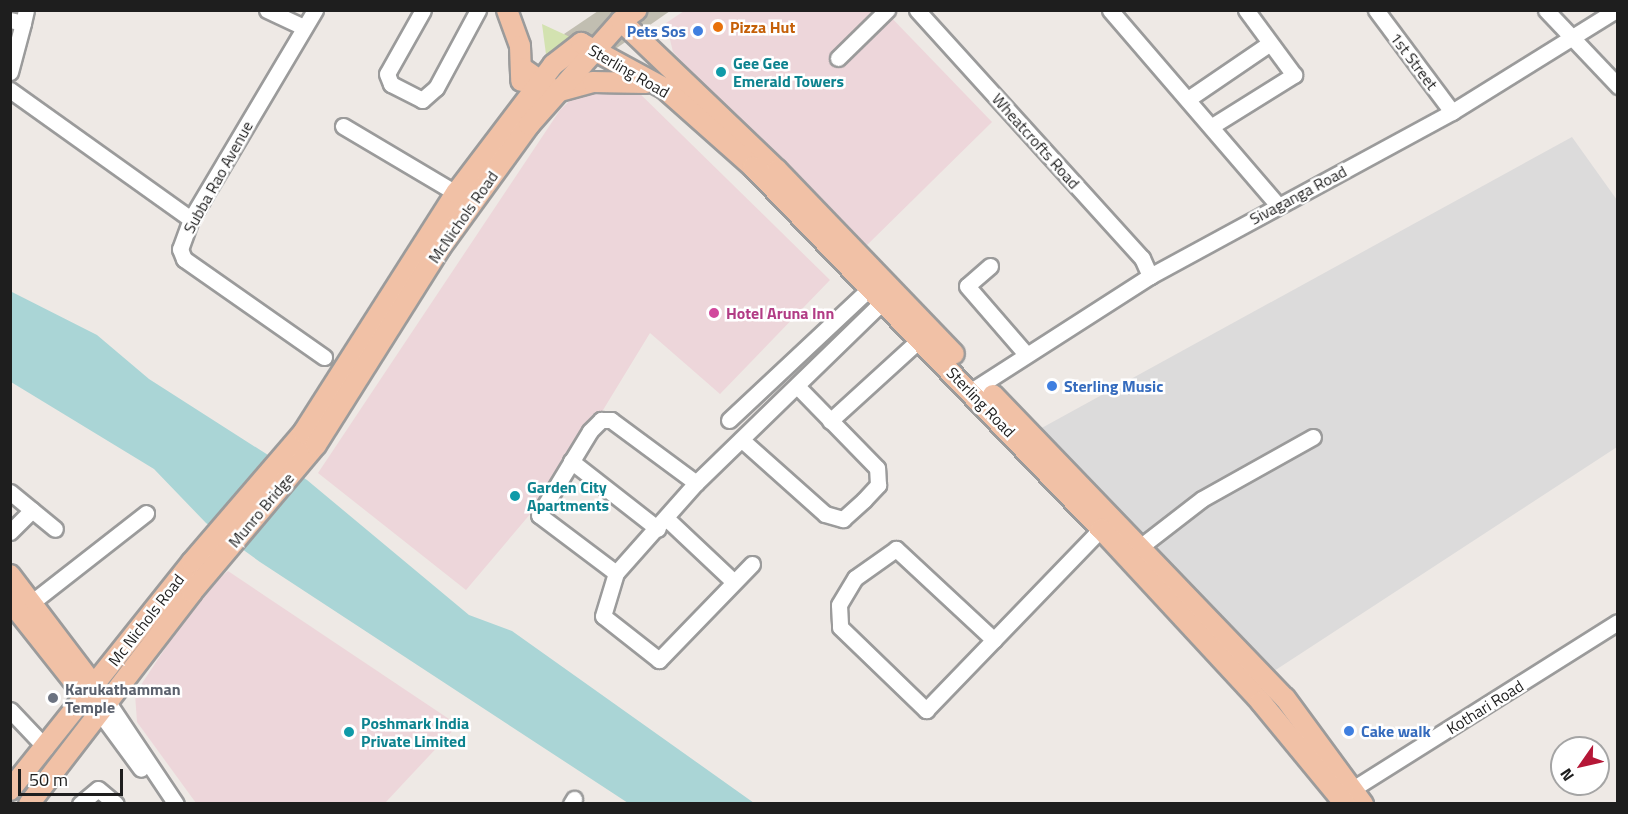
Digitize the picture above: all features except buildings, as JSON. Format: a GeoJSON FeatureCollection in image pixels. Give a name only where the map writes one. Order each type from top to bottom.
{"type":"FeatureCollection","features":[{"type":"Feature","properties":{"kind":"main road"},"geometry":{"type":"LineString","coordinates":[[507,10],[522,68],[519,111]]}},
{"type":"Feature","properties":{"kind":"main road","name":"McNichols Road"},"geometry":{"type":"LineString","coordinates":[[309,439],[456,193],[519,111],[548,87],[598,53],[629,16]]}},
{"type":"Feature","properties":{"kind":"main road","name":"Sterling Road"},"geometry":{"type":"LineString","coordinates":[[629,16],[654,58],[777,170],[976,387],[1101,529],[1353,799]]}},
{"type":"Feature","properties":{"kind":"main road","name":"Sterling Road"},"geometry":{"type":"LineString","coordinates":[[548,87],[581,43],[660,86],[753,168],[920,339],[976,387],[1140,547],[1286,698],[1353,799]]}},
{"type":"Feature","properties":{"kind":"main road"},"geometry":{"type":"LineString","coordinates":[[522,68],[548,87],[622,80],[660,86]]}},
{"type":"Feature","properties":{"kind":"main road","name":"McNichols Road"},"geometry":{"type":"LineString","coordinates":[[309,439],[548,87]]}},
{"type":"Feature","properties":{"kind":"main road","name":"Munro Bridge"},"geometry":{"type":"LineString","coordinates":[[192,562],[309,439]]}},
{"type":"Feature","properties":{"kind":"main road","name":"Munro Bridge"},"geometry":{"type":"LineString","coordinates":[[110,716],[206,575],[309,439]]}},
{"type":"Feature","properties":{"kind":"main road","name":"Mc Nichols Road"},"geometry":{"type":"LineString","coordinates":[[10,790],[46,748],[192,562]]}},
{"type":"Feature","properties":{"kind":"main road"},"geometry":{"type":"LineString","coordinates":[[10,575],[79,669],[90,691]]}},
{"type":"Feature","properties":{"kind":"main road"},"geometry":{"type":"LineString","coordinates":[[10,601],[110,716],[29,804]]}},
{"type":"Feature","properties":{"kind":"street"},"geometry":{"type":"LineString","coordinates":[[267,10],[303,27]]}},
{"type":"Feature","properties":{"kind":"street","name":"Subba Rao Avenue"},"geometry":{"type":"LineString","coordinates":[[315,10],[191,219],[180,249],[184,260],[324,357]]}},
{"type":"Feature","properties":{"kind":"street"},"geometry":{"type":"LineString","coordinates":[[423,10],[387,74],[391,84],[422,100],[436,88],[478,10]]}},
{"type":"Feature","properties":{"kind":"street"},"geometry":{"type":"LineString","coordinates":[[838,58],[887,10]]}},
{"type":"Feature","properties":{"kind":"street","name":"Wheatcrofts Road"},"geometry":{"type":"LineString","coordinates":[[917,10],[1142,258],[1150,276]]}},
{"type":"Feature","properties":{"kind":"street"},"geometry":{"type":"LineString","coordinates":[[1110,10],[1278,205]]}},
{"type":"Feature","properties":{"kind":"street"},"geometry":{"type":"LineString","coordinates":[[1212,126],[1294,75],[1246,10]]}},
{"type":"Feature","properties":{"kind":"street","name":"1st Street"},"geometry":{"type":"LineString","coordinates":[[1376,10],[1452,112]]}},
{"type":"Feature","properties":{"kind":"street"},"geometry":{"type":"LineString","coordinates":[[1546,10],[1617,86]]}},
{"type":"Feature","properties":{"kind":"street","name":"Sivaganga Road"},"geometry":{"type":"LineString","coordinates":[[976,387],[1150,276],[1452,112],[1616,10]]}},
{"type":"Feature","properties":{"kind":"street"},"geometry":{"type":"LineString","coordinates":[[10,72],[20,18]]}},
{"type":"Feature","properties":{"kind":"street"},"geometry":{"type":"LineString","coordinates":[[1188,99],[1270,43]]}},
{"type":"Feature","properties":{"kind":"street"},"geometry":{"type":"LineString","coordinates":[[10,90],[191,219]]}},
{"type":"Feature","properties":{"kind":"street"},"geometry":{"type":"LineString","coordinates":[[343,126],[456,193]]}},
{"type":"Feature","properties":{"kind":"street"},"geometry":{"type":"LineString","coordinates":[[990,266],[967,286],[1026,354]]}},
{"type":"Feature","properties":{"kind":"street"},"geometry":{"type":"LineString","coordinates":[[752,564],[659,660],[603,616],[616,573],[696,483],[798,387],[877,295]]}},
{"type":"Feature","properties":{"kind":"street"},"geometry":{"type":"LineString","coordinates":[[729,420],[877,295]]}},
{"type":"Feature","properties":{"kind":"street"},"geometry":{"type":"LineString","coordinates":[[830,421],[920,339]]}},
{"type":"Feature","properties":{"kind":"street"},"geometry":{"type":"LineString","coordinates":[[742,440],[790,488],[825,514],[843,519],[879,485],[877,468],[798,387]]}},
{"type":"Feature","properties":{"kind":"street"},"geometry":{"type":"LineString","coordinates":[[616,573],[539,515],[596,426],[611,420],[696,483]]}},
{"type":"Feature","properties":{"kind":"street"},"geometry":{"type":"LineString","coordinates":[[1140,547],[1203,499],[1312,437]]}},
{"type":"Feature","properties":{"kind":"street"},"geometry":{"type":"LineString","coordinates":[[572,461],[662,523],[734,582]]}},
{"type":"Feature","properties":{"kind":"street"},"geometry":{"type":"LineString","coordinates":[[10,492],[55,529]]}},
{"type":"Feature","properties":{"kind":"street"},"geometry":{"type":"LineString","coordinates":[[10,532],[32,510]]}},
{"type":"Feature","properties":{"kind":"street"},"geometry":{"type":"LineString","coordinates":[[32,603],[146,513]]}},
{"type":"Feature","properties":{"kind":"street"},"geometry":{"type":"LineString","coordinates":[[994,640],[896,549],[855,578],[839,604],[840,627],[926,710],[994,640],[1101,529]]}},
{"type":"Feature","properties":{"kind":"street","name":"Kothari Road"},"geometry":{"type":"LineString","coordinates":[[1353,799],[1617,622]]}},
{"type":"Feature","properties":{"kind":"street"},"geometry":{"type":"LineString","coordinates":[[10,710],[46,748]]}},
{"type":"Feature","properties":{"kind":"street"},"geometry":{"type":"LineString","coordinates":[[110,716],[166,804]]}},
{"type":"Feature","properties":{"kind":"street"},"geometry":{"type":"LineString","coordinates":[[110,716],[176,804]]}},
{"type":"Feature","properties":{"kind":"street"},"geometry":{"type":"LineString","coordinates":[[80,804],[98,789],[116,804]]}},
{"type":"Feature","properties":{"kind":"shaded area"},"geometry":{"type":"Polygon","coordinates":[[[598,11],[670,11],[588,68],[564,34],[598,11]]]}},
{"type":"Feature","properties":{"kind":"shaded area"},"geometry":{"type":"Polygon","coordinates":[[[684,11],[885,11],[992,122],[860,252],[673,52],[666,23],[684,11]]]}},
{"type":"Feature","properties":{"kind":"shaded area"},"geometry":{"type":"Polygon","coordinates":[[[586,85],[631,85],[830,280],[720,394],[650,333],[564,474],[466,590],[318,473],[560,110],[586,85]]]}},
{"type":"Feature","properties":{"kind":"shaded area"},"geometry":{"type":"Polygon","coordinates":[[[1572,137],[1617,200],[1617,447],[1271,673],[1038,430],[1572,137]]]}},
{"type":"Feature","properties":{"kind":"shaded area"},"geometry":{"type":"Polygon","coordinates":[[[228,571],[458,725],[385,803],[196,803],[137,722],[135,694],[201,594],[228,571]]]}},
{"type":"Feature","properties":{"kind":"green space"},"geometry":{"type":"Polygon","coordinates":[[[542,24],[583,43],[547,62],[542,24]]]}},
{"type":"Feature","properties":{"kind":"water"},"geometry":{"type":"Polygon","coordinates":[[[10,291],[97,335],[149,379],[307,480],[469,615],[512,631],[754,803],[628,803],[260,562],[206,523],[154,469],[11,382],[10,291]]]}},
{"type":"Feature","properties":{"kind":"place","name":"Pizza Hut"},"geometry":{"type":"Point","coordinates":[718,27]}},
{"type":"Feature","properties":{"kind":"place","name":"Pets Sos"},"geometry":{"type":"Point","coordinates":[698,31]}},
{"type":"Feature","properties":{"kind":"place","name":"Gee Gee Emerald Towers"},"geometry":{"type":"Point","coordinates":[721,72]}},
{"type":"Feature","properties":{"kind":"place","name":"Hotel Aruna Inn"},"geometry":{"type":"Point","coordinates":[714,313]}},
{"type":"Feature","properties":{"kind":"place","name":"Sterling Music"},"geometry":{"type":"Point","coordinates":[1052,386]}},
{"type":"Feature","properties":{"kind":"place","name":"Garden City Apartments"},"geometry":{"type":"Point","coordinates":[515,496]}},
{"type":"Feature","properties":{"kind":"place","name":"Karukathamman Temple"},"geometry":{"type":"Point","coordinates":[53,698]}},
{"type":"Feature","properties":{"kind":"place","name":"Cake walk"},"geometry":{"type":"Point","coordinates":[1349,731]}},
{"type":"Feature","properties":{"kind":"place","name":"Poshmark India Private Limited"},"geometry":{"type":"Point","coordinates":[349,732]}}]}
